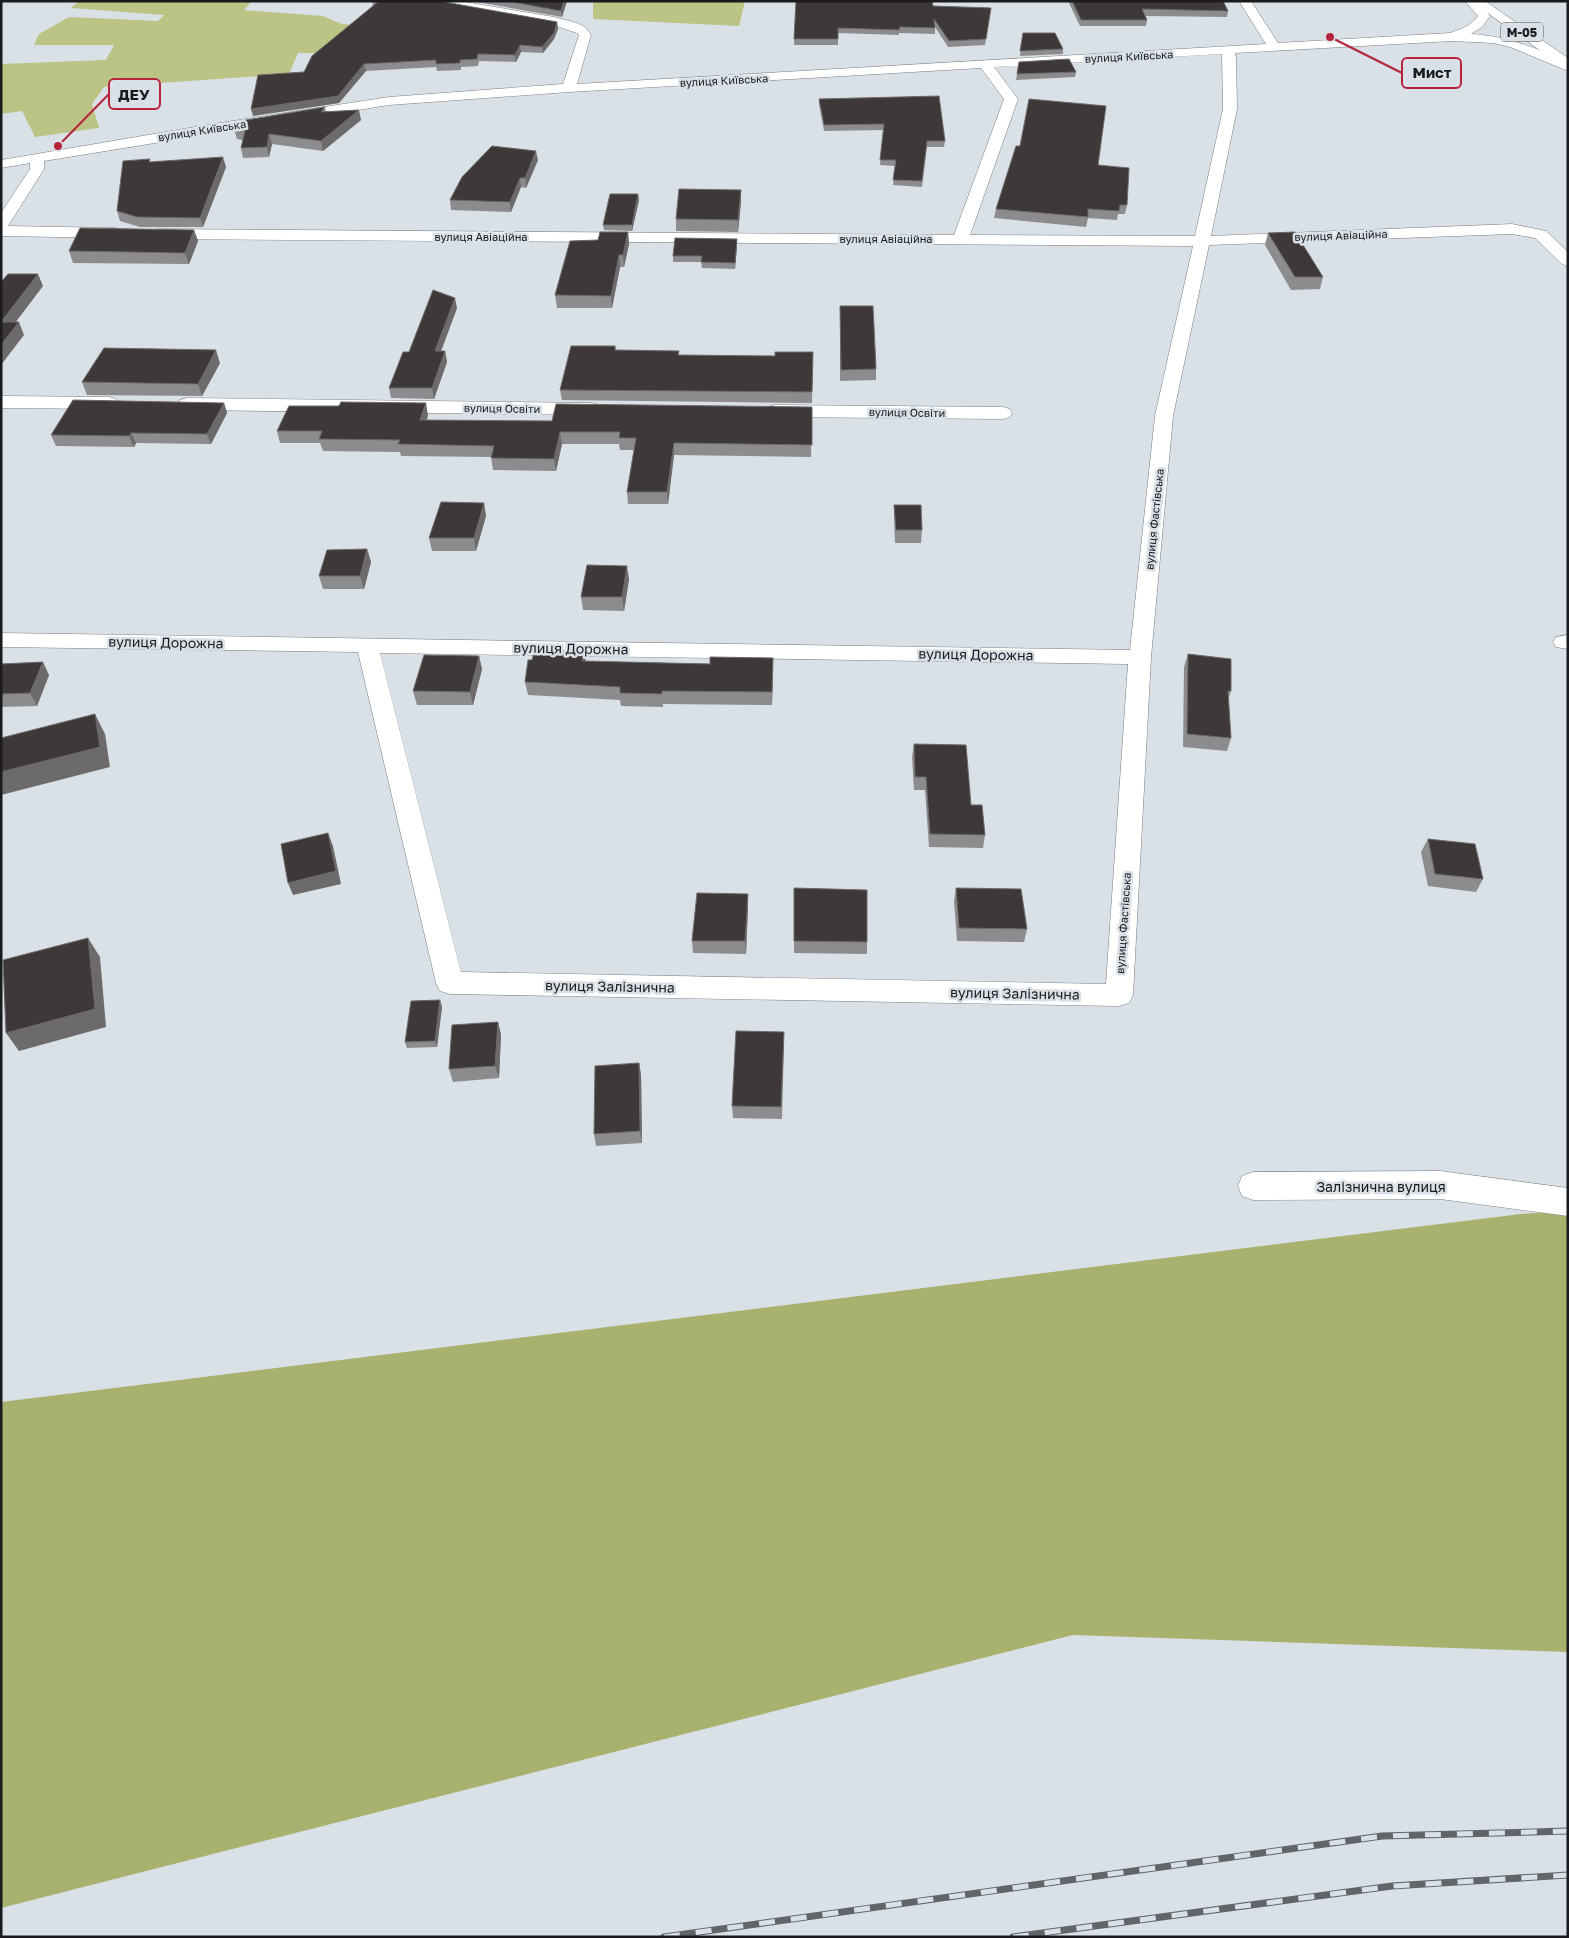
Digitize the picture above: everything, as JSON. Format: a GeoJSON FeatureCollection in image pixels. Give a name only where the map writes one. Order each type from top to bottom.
{"type":"FeatureCollection","features":[{"type":"Feature","properties":{"kind":"main road"},"geometry":{"type":"LineString","coordinates":[[436,1],[554,21],[581,30],[584,35],[569,88]]}},
{"type":"Feature","properties":{"kind":"main road"},"geometry":{"type":"LineString","coordinates":[[1245,1],[1274,47]]}},
{"type":"Feature","properties":{"kind":"main road"},"geometry":{"type":"LineString","coordinates":[[1452,37],[1471,30],[1480,24],[1484,16],[1471,1]]}},
{"type":"Feature","properties":{"kind":"main road","name":"М-05"},"geometry":{"type":"LineString","coordinates":[[1477,1],[1568,65]]}},
{"type":"Feature","properties":{"kind":"main road"},"geometry":{"type":"LineString","coordinates":[[1452,37],[1493,39],[1514,44],[1568,65]]}},
{"type":"Feature","properties":{"kind":"main road","name":"вулиця Київська"},"geometry":{"type":"LineString","coordinates":[[1,164],[388,101],[569,88],[1452,37]]}},
{"type":"Feature","properties":{"kind":"main road","name":"вулиця Фастівська"},"geometry":{"type":"LineString","coordinates":[[1119,995],[1140,657],[1164,416],[1230,109],[1230,58],[1227,50]]}},
{"type":"Feature","properties":{"kind":"main road"},"geometry":{"type":"LineString","coordinates":[[961,238],[1011,99],[985,65]]}},
{"type":"Feature","properties":{"kind":"main road"},"geometry":{"type":"LineString","coordinates":[[1,225],[37,169],[37,158]]}},
{"type":"Feature","properties":{"kind":"main road","name":"вулиця Авіаційна"},"geometry":{"type":"LineString","coordinates":[[145,234],[1201,241],[1512,229],[1540,234],[1568,261]]}},
{"type":"Feature","properties":{"kind":"main road"},"geometry":{"type":"LineString","coordinates":[[1,231],[126,233]]}},
{"type":"Feature","properties":{"kind":"main road"},"geometry":{"type":"LineString","coordinates":[[1,402],[130,404]]}},
{"type":"Feature","properties":{"kind":"main road","name":"вулиця Освіти"},"geometry":{"type":"LineString","coordinates":[[170,404],[606,409]]}},
{"type":"Feature","properties":{"kind":"main road","name":"вулиця Освіти"},"geometry":{"type":"LineString","coordinates":[[755,411],[1003,413]]}},
{"type":"Feature","properties":{"kind":"main road","name":"вулиця Дорожна"},"geometry":{"type":"LineString","coordinates":[[1,640],[1140,657]]}},
{"type":"Feature","properties":{"kind":"main road","name":"вулиця Залізнична"},"geometry":{"type":"LineString","coordinates":[[367,645],[450,983],[1119,995]]}},
{"type":"Feature","properties":{"kind":"main road","name":"Залізнична вулиця"},"geometry":{"type":"LineString","coordinates":[[1253,1186],[1440,1185],[1568,1202]]}},
{"type":"Feature","properties":{"kind":"green space"},"geometry":{"type":"Polygon","coordinates":[[[79,1],[252,1],[244,10],[323,16],[342,24],[456,31],[445,53],[298,53],[289,74],[104,87],[92,104],[99,128],[35,137],[22,111],[1,114],[1,64],[106,60],[114,45],[34,45],[39,34],[69,17],[158,21],[164,15],[71,8],[79,1]]]}},
{"type":"Feature","properties":{"kind":"green space"},"geometry":{"type":"Polygon","coordinates":[[[593,1],[745,1],[739,26],[593,19],[593,1]]]}},
{"type":"Feature","properties":{"kind":"green space"},"geometry":{"type":"Polygon","coordinates":[[[1568,1211],[1568,1652],[1073,1635],[1,1908],[1,1402],[1521,1214],[1568,1211]]]}},
{"type":"Feature","properties":{"kind":"building"},"geometry":{"type":"Polygon","coordinates":[[[379,1],[439,1],[557,22],[554,33],[542,47],[520,45],[515,55],[478,54],[477,59],[460,60],[460,63],[436,64],[436,60],[364,64],[338,96],[251,109],[258,75],[304,72],[312,56],[379,1]]]}},
{"type":"Feature","properties":{"kind":"building"},"geometry":{"type":"Polygon","coordinates":[[[507,1],[564,1],[561,11],[507,1]]]}},
{"type":"Feature","properties":{"kind":"building"},"geometry":{"type":"Polygon","coordinates":[[[796,1],[932,1],[933,6],[991,8],[986,39],[949,41],[934,19],[935,28],[900,27],[899,30],[838,28],[838,39],[794,39],[796,1]]]}},
{"type":"Feature","properties":{"kind":"building"},"geometry":{"type":"Polygon","coordinates":[[[1072,1],[1223,1],[1228,11],[1142,9],[1147,20],[1081,20],[1072,1]]]}},
{"type":"Feature","properties":{"kind":"building"},"geometry":{"type":"Polygon","coordinates":[[[1023,33],[1055,33],[1063,49],[1020,51],[1023,33]]]}},
{"type":"Feature","properties":{"kind":"building"},"geometry":{"type":"Polygon","coordinates":[[[1069,59],[1076,72],[1017,74],[1019,62],[1069,59]]]}},
{"type":"Feature","properties":{"kind":"building"},"geometry":{"type":"Polygon","coordinates":[[[939,96],[945,141],[927,141],[922,181],[893,180],[896,160],[880,160],[884,124],[824,125],[819,99],[939,96]]]}},
{"type":"Feature","properties":{"kind":"building"},"geometry":{"type":"Polygon","coordinates":[[[1029,99],[1106,106],[1098,165],[1129,168],[1127,205],[1120,205],[1119,211],[1088,209],[1088,217],[996,209],[1016,146],[1020,146],[1029,99]]]}},
{"type":"Feature","properties":{"kind":"building"},"geometry":{"type":"Polygon","coordinates":[[[325,107],[321,112],[359,110],[321,141],[269,134],[267,147],[241,148],[245,131],[234,129],[234,122],[325,107]]]}},
{"type":"Feature","properties":{"kind":"building"},"geometry":{"type":"Polygon","coordinates":[[[492,146],[536,151],[525,178],[520,178],[510,202],[450,200],[462,177],[492,146]]]}},
{"type":"Feature","properties":{"kind":"building"},"geometry":{"type":"Polygon","coordinates":[[[223,157],[200,218],[137,217],[117,211],[123,161],[150,159],[149,162],[223,157]]]}},
{"type":"Feature","properties":{"kind":"building"},"geometry":{"type":"Polygon","coordinates":[[[679,189],[741,190],[738,220],[676,219],[679,189]]]}},
{"type":"Feature","properties":{"kind":"building"},"geometry":{"type":"Polygon","coordinates":[[[610,194],[638,194],[632,225],[603,225],[610,194]]]}},
{"type":"Feature","properties":{"kind":"building"},"geometry":{"type":"Polygon","coordinates":[[[80,228],[194,230],[185,253],[69,251],[80,228]]]}},
{"type":"Feature","properties":{"kind":"building"},"geometry":{"type":"Polygon","coordinates":[[[600,232],[628,232],[623,255],[619,255],[611,296],[555,295],[570,241],[598,240],[600,232]]]}},
{"type":"Feature","properties":{"kind":"building"},"geometry":{"type":"Polygon","coordinates":[[[1295,232],[1323,277],[1295,277],[1268,233],[1295,232]]]}},
{"type":"Feature","properties":{"kind":"building"},"geometry":{"type":"Polygon","coordinates":[[[675,238],[737,239],[735,263],[701,262],[702,256],[673,256],[675,238]]]}},
{"type":"Feature","properties":{"kind":"building"},"geometry":{"type":"Polygon","coordinates":[[[8,274],[38,274],[1,322],[1,282],[8,274]]]}},
{"type":"Feature","properties":{"kind":"building"},"geometry":{"type":"Polygon","coordinates":[[[433,290],[455,298],[435,351],[445,351],[432,388],[389,388],[403,352],[409,352],[433,290]]]}},
{"type":"Feature","properties":{"kind":"building"},"geometry":{"type":"Polygon","coordinates":[[[840,306],[873,306],[876,369],[841,370],[840,306]]]}},
{"type":"Feature","properties":{"kind":"building"},"geometry":{"type":"Polygon","coordinates":[[[1,322],[19,322],[1,345],[1,322]]]}},
{"type":"Feature","properties":{"kind":"building"},"geometry":{"type":"Polygon","coordinates":[[[571,346],[615,346],[615,350],[679,351],[678,355],[775,356],[775,352],[813,352],[812,392],[560,390],[571,346]]]}},
{"type":"Feature","properties":{"kind":"building"},"geometry":{"type":"Polygon","coordinates":[[[104,348],[216,350],[198,384],[82,382],[104,348]]]}},
{"type":"Feature","properties":{"kind":"building"},"geometry":{"type":"Polygon","coordinates":[[[73,400],[224,403],[207,434],[51,435],[73,400]]]}},
{"type":"Feature","properties":{"kind":"building"},"geometry":{"type":"Polygon","coordinates":[[[341,402],[426,403],[420,420],[552,421],[556,404],[812,407],[812,445],[674,443],[667,492],[627,492],[636,438],[619,438],[620,432],[560,432],[554,459],[491,458],[494,446],[398,444],[400,440],[319,439],[322,431],[277,431],[289,406],[339,406],[341,402]]]}},
{"type":"Feature","properties":{"kind":"building"},"geometry":{"type":"Polygon","coordinates":[[[441,502],[484,503],[474,538],[429,538],[441,502]]]}},
{"type":"Feature","properties":{"kind":"building"},"geometry":{"type":"Polygon","coordinates":[[[894,505],[921,505],[922,530],[896,530],[894,505]]]}},
{"type":"Feature","properties":{"kind":"building"},"geometry":{"type":"Polygon","coordinates":[[[367,549],[360,576],[319,576],[327,550],[367,549]]]}},
{"type":"Feature","properties":{"kind":"building"},"geometry":{"type":"Polygon","coordinates":[[[587,565],[627,566],[622,597],[581,597],[587,565]]]}},
{"type":"Feature","properties":{"kind":"building"},"geometry":{"type":"Polygon","coordinates":[[[535,649],[584,652],[582,661],[710,664],[710,657],[773,658],[772,692],[662,691],[662,694],[620,693],[620,687],[525,682],[528,660],[532,660],[535,649]]]}},
{"type":"Feature","properties":{"kind":"building"},"geometry":{"type":"Polygon","coordinates":[[[1188,654],[1231,659],[1231,691],[1228,691],[1231,738],[1187,734],[1188,654]]]}},
{"type":"Feature","properties":{"kind":"building"},"geometry":{"type":"Polygon","coordinates":[[[424,655],[479,656],[470,692],[413,691],[424,655]]]}},
{"type":"Feature","properties":{"kind":"building"},"geometry":{"type":"Polygon","coordinates":[[[43,662],[30,693],[1,694],[1,664],[43,662]]]}},
{"type":"Feature","properties":{"kind":"building"},"geometry":{"type":"Polygon","coordinates":[[[95,714],[100,747],[1,772],[1,738],[95,714]]]}},
{"type":"Feature","properties":{"kind":"building"},"geometry":{"type":"Polygon","coordinates":[[[914,744],[966,745],[971,805],[982,805],[985,835],[930,834],[926,777],[915,777],[914,744]]]}},
{"type":"Feature","properties":{"kind":"building"},"geometry":{"type":"Polygon","coordinates":[[[328,833],[336,871],[288,883],[281,844],[328,833]]]}},
{"type":"Feature","properties":{"kind":"building"},"geometry":{"type":"Polygon","coordinates":[[[1428,839],[1475,844],[1483,879],[1435,874],[1428,839]]]}},
{"type":"Feature","properties":{"kind":"building"},"geometry":{"type":"Polygon","coordinates":[[[794,888],[867,890],[867,942],[794,941],[794,888]]]}},
{"type":"Feature","properties":{"kind":"building"},"geometry":{"type":"Polygon","coordinates":[[[956,888],[1021,889],[1027,929],[959,928],[956,888]]]}},
{"type":"Feature","properties":{"kind":"building"},"geometry":{"type":"Polygon","coordinates":[[[697,893],[748,894],[745,941],[692,941],[697,893]]]}},
{"type":"Feature","properties":{"kind":"building"},"geometry":{"type":"Polygon","coordinates":[[[88,938],[95,1009],[6,1033],[3,960],[88,938]]]}},
{"type":"Feature","properties":{"kind":"building"},"geometry":{"type":"Polygon","coordinates":[[[440,1000],[435,1041],[405,1042],[411,1001],[440,1000]]]}},
{"type":"Feature","properties":{"kind":"building"},"geometry":{"type":"Polygon","coordinates":[[[498,1022],[495,1066],[449,1069],[452,1025],[498,1022]]]}},
{"type":"Feature","properties":{"kind":"building"},"geometry":{"type":"Polygon","coordinates":[[[736,1031],[784,1032],[781,1107],[732,1106],[736,1031]]]}},
{"type":"Feature","properties":{"kind":"building"},"geometry":{"type":"Polygon","coordinates":[[[639,1063],[640,1131],[594,1134],[595,1066],[639,1063]]]}},
{"type":"Feature","properties":{"kind":"railway"},"geometry":{"type":"LineString","coordinates":[[664,1937],[1382,1836],[1568,1831]]}},
{"type":"Feature","properties":{"kind":"railway"},"geometry":{"type":"LineString","coordinates":[[1013,1937],[1392,1886],[1568,1875]]}},
{"type":"Feature","properties":{"kind":"place","name":"Мист"},"geometry":{"type":"Point","coordinates":[1330,37]}},
{"type":"Feature","properties":{"kind":"place","name":"ДЕУ"},"geometry":{"type":"Point","coordinates":[58,146]}}]}
